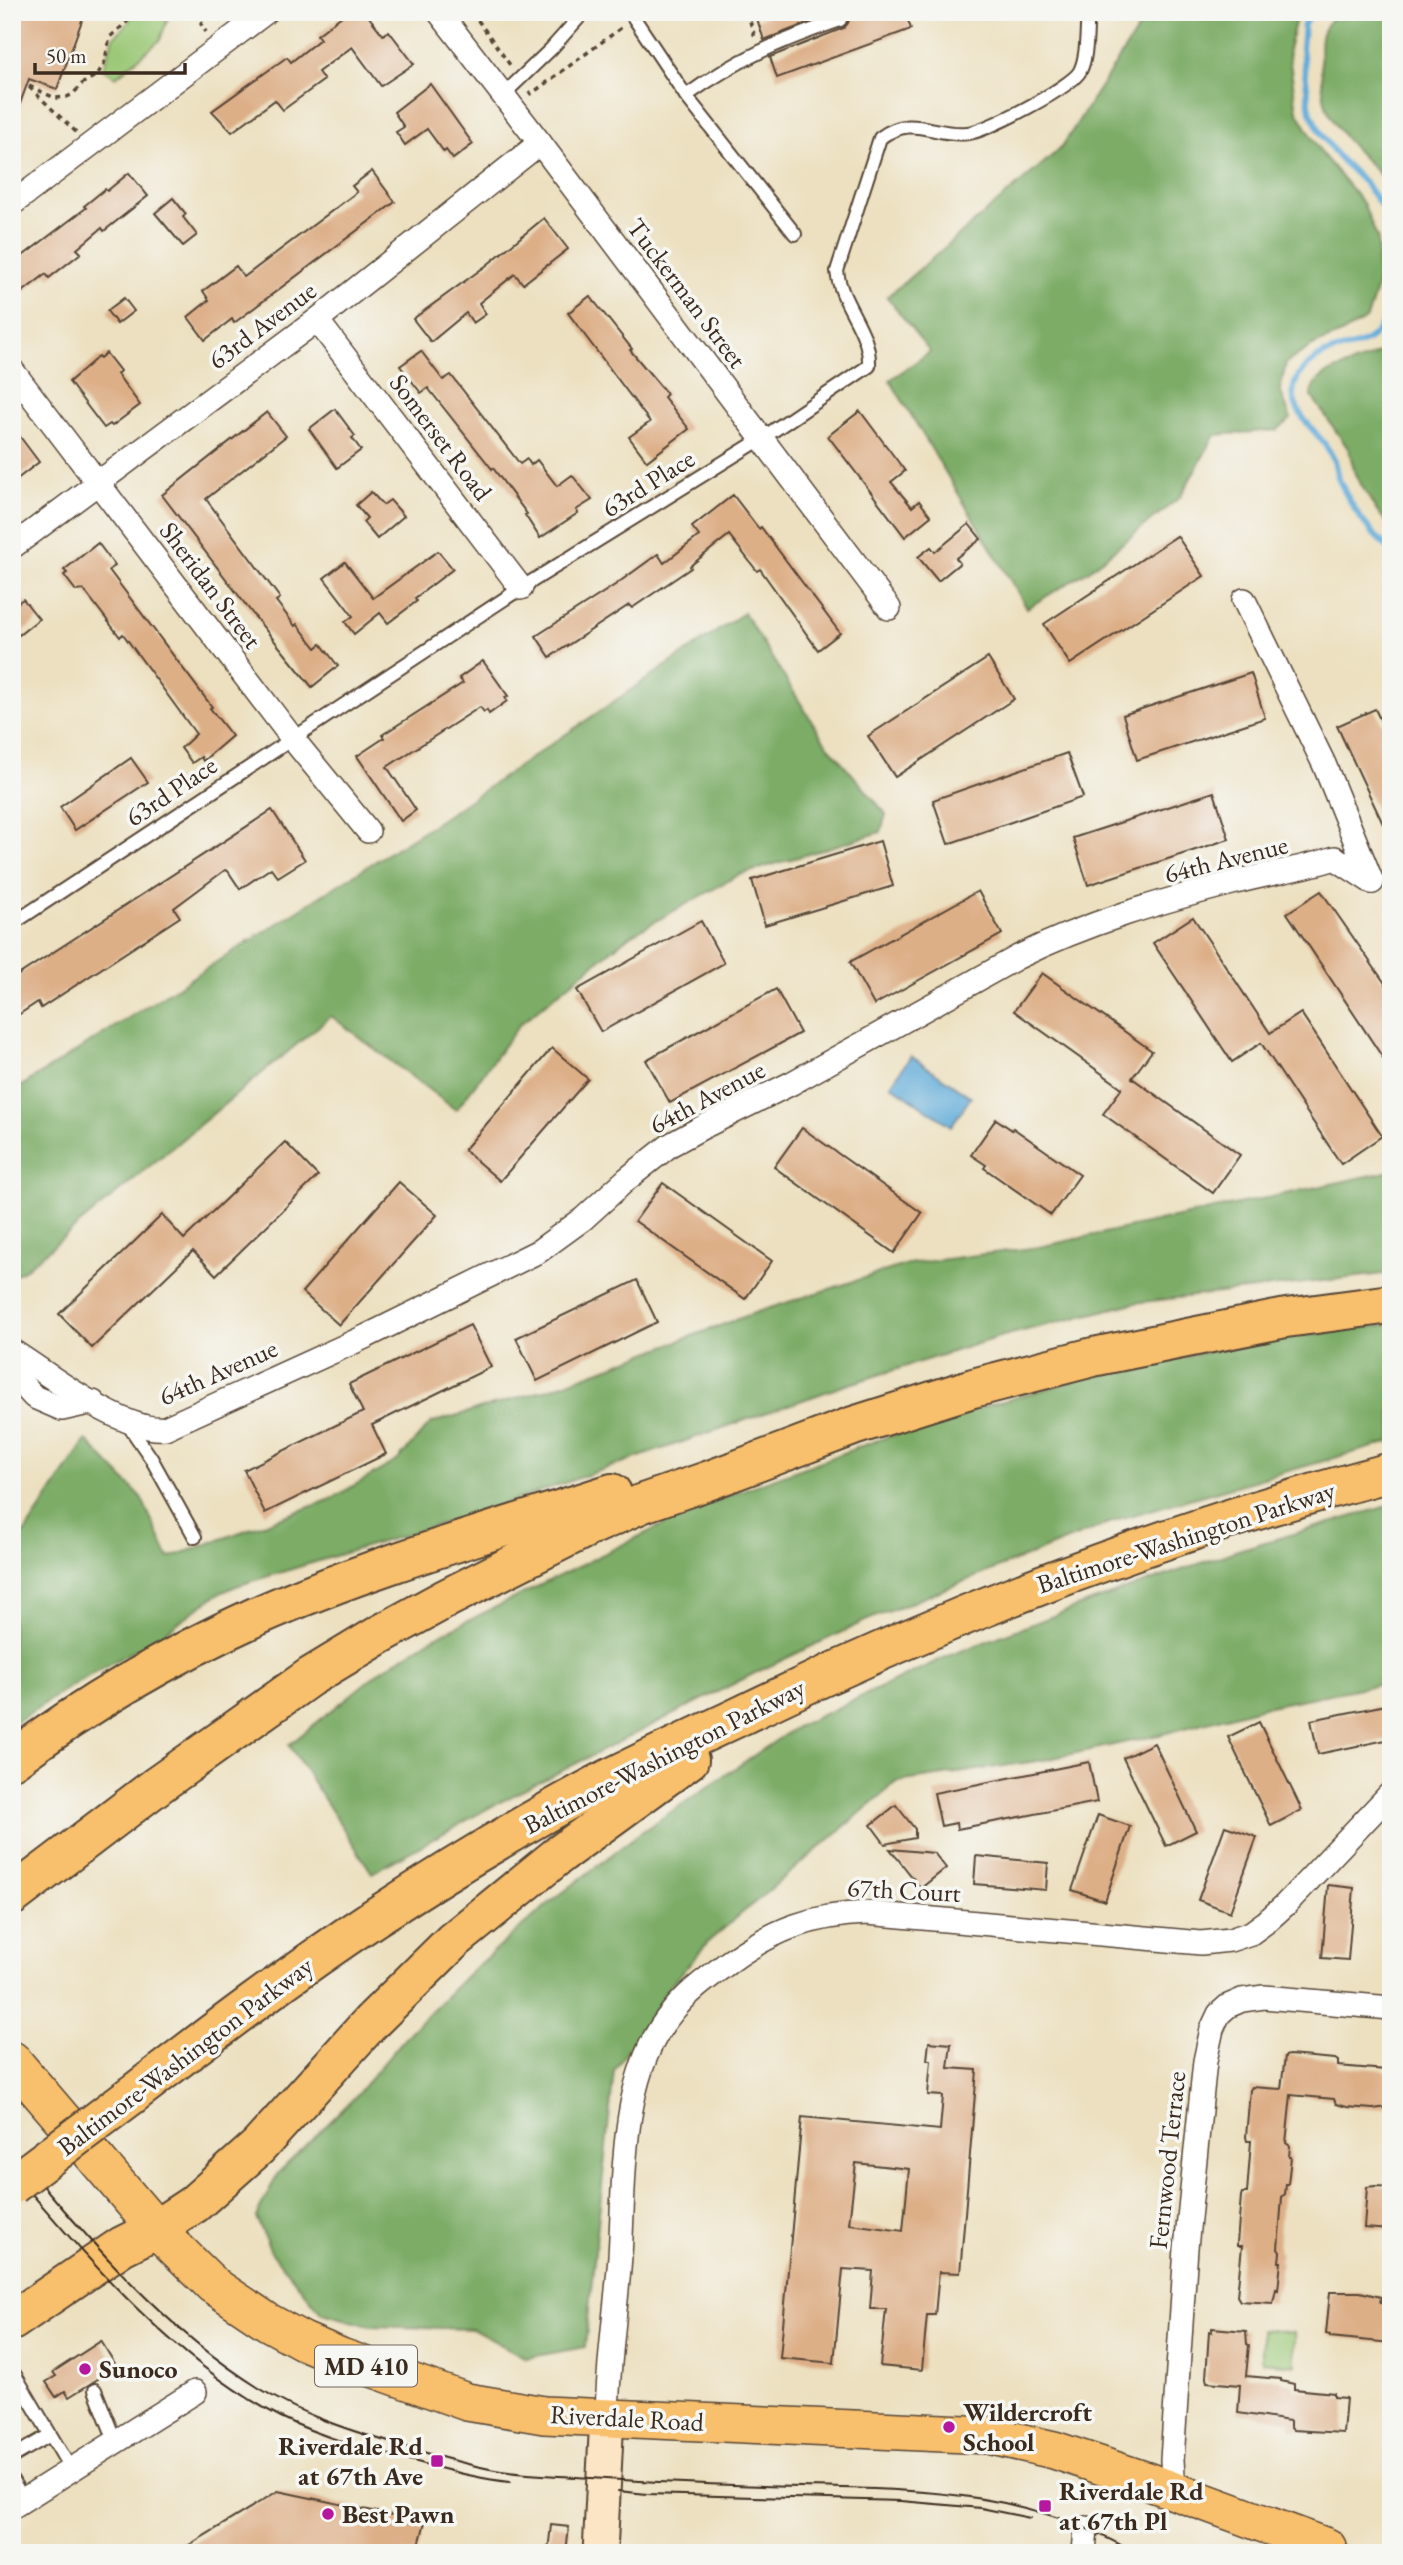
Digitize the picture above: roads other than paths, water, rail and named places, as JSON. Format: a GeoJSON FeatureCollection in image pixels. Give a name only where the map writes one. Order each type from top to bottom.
{"type":"FeatureCollection","features":[{"type":"Feature","properties":{"kind":"highway"},"geometry":{"type":"LineString","coordinates":[[12,1896],[158,1785],[310,1677],[381,1633],[632,1507],[853,1426],[972,1388],[1093,1357],[1286,1318],[1391,1304]]}},
{"type":"Feature","properties":{"kind":"highway"},"geometry":{"type":"LineString","coordinates":[[12,1760],[102,1699],[181,1653],[295,1601],[392,1566],[671,1474],[853,1426]]}},
{"type":"Feature","properties":{"kind":"highway","name":"Baltimore-Washington Parkway"},"geometry":{"type":"LineString","coordinates":[[12,2185],[234,2016],[317,1957],[494,1844],[607,1780],[869,1655],[949,1620],[1202,1528],[1391,1472]]}},
{"type":"Feature","properties":{"kind":"highway"},"geometry":{"type":"LineString","coordinates":[[12,2321],[122,2246],[156,2229],[194,2204],[226,2178],[283,2121],[379,2013],[453,1941],[503,1898],[684,1763],[869,1655]]}},
{"type":"Feature","properties":{"kind":"main road","name":"Riverdale Road"},"geometry":{"type":"LineString","coordinates":[[12,2060],[156,2229],[213,2285],[268,2322],[316,2346],[467,2402],[544,2415],[988,2435],[1054,2450],[1174,2491],[1334,2551]]}},
{"type":"Feature","properties":{"kind":"street"},"geometry":{"type":"LineString","coordinates":[[12,204],[266,12]]}},
{"type":"Feature","properties":{"kind":"street","name":"Tuckerman Street"},"geometry":{"type":"LineString","coordinates":[[439,12],[889,608]]}},
{"type":"Feature","properties":{"kind":"street","name":"63rd Avenue"},"geometry":{"type":"LineString","coordinates":[[12,547],[317,320],[540,143]]}},
{"type":"Feature","properties":{"kind":"street","name":"Somerset Road"},"geometry":{"type":"LineString","coordinates":[[317,320],[521,588]]}},
{"type":"Feature","properties":{"kind":"street","name":"Sheridan Street"},"geometry":{"type":"LineString","coordinates":[[12,370],[292,738],[368,831]]}},
{"type":"Feature","properties":{"kind":"street","name":"64th Avenue"},"geometry":{"type":"LineString","coordinates":[[12,1351],[126,1422],[151,1430],[165,1428],[367,1336],[539,1251],[583,1219],[670,1145],[792,1083],[1055,939],[1099,922],[1237,881],[1305,868],[1335,859],[1372,882],[1324,764],[1244,600]]}},
{"type":"Feature","properties":{"kind":"street"},"geometry":{"type":"LineString","coordinates":[[12,1373],[34,1397],[62,1409],[93,1402]]}},
{"type":"Feature","properties":{"kind":"street","name":"67th Court"},"geometry":{"type":"LineString","coordinates":[[607,2416],[628,2143],[635,2086],[643,2061],[656,2035],[671,2012],[692,1990],[740,1954],[770,1936],[812,1919],[838,1914],[867,1913],[1201,1943],[1230,1940],[1251,1933],[1285,1905],[1391,1793]]}},
{"type":"Feature","properties":{"kind":"street","name":"Fernwood Terrace"},"geometry":{"type":"LineString","coordinates":[[1174,2491],[1172,2460],[1186,2248],[1205,2061],[1212,2029],[1219,2014],[1228,2006],[1242,2000],[1264,1997],[1391,2008]]}},
{"type":"Feature","properties":{"kind":"street"},"geometry":{"type":"LineString","coordinates":[[16,2496],[72,2470],[195,2392]]}},
{"type":"Feature","properties":{"kind":"street"},"geometry":{"type":"LineString","coordinates":[[600,2553],[607,2416]]}},
{"type":"Feature","properties":{"kind":"street"},"geometry":{"type":"LineString","coordinates":[[1084,2553],[1086,2528]]}},
{"type":"Feature","properties":{"kind":"lane"},"geometry":{"type":"LineString","coordinates":[[503,95],[551,49],[584,12]]}},
{"type":"Feature","properties":{"kind":"lane"},"geometry":{"type":"LineString","coordinates":[[630,12],[686,96],[795,234]]}},
{"type":"Feature","properties":{"kind":"lane"},"geometry":{"type":"LineString","coordinates":[[686,96],[719,72],[760,51],[840,20],[842,12]]}},
{"type":"Feature","properties":{"kind":"lane","name":"63rd Place"},"geometry":{"type":"LineString","coordinates":[[12,924],[521,588],[761,439],[869,366],[862,330],[839,287],[837,271],[880,138],[900,126],[916,125],[945,132],[969,133],[986,128],[1063,87],[1075,78],[1082,68],[1088,12]]}},
{"type":"Feature","properties":{"kind":"lane"},"geometry":{"type":"LineString","coordinates":[[126,1422],[151,1458],[195,1536]]}},
{"type":"Feature","properties":{"kind":"lane"},"geometry":{"type":"LineString","coordinates":[[15,2375],[72,2470]]}},
{"type":"Feature","properties":{"kind":"lane"},"geometry":{"type":"LineString","coordinates":[[95,2390],[116,2443]]}},
{"type":"Feature","properties":{"kind":"lane"},"geometry":{"type":"LineString","coordinates":[[12,2457],[50,2435]]}},
{"type":"Feature","properties":{"kind":"water"},"geometry":{"type":"Polygon","coordinates":[[[911,1056],[971,1097],[951,1126],[891,1085],[911,1056]]]}},
{"type":"Feature","properties":{"kind":"waterway"},"geometry":{"type":"LineString","coordinates":[[1313,12],[1304,24],[1302,48],[1310,111],[1322,135],[1338,157],[1365,183],[1391,220]]}},
{"type":"Feature","properties":{"kind":"waterway"},"geometry":{"type":"LineString","coordinates":[[1391,297],[1383,322],[1374,335],[1359,344],[1316,359],[1303,370],[1293,391],[1301,414],[1332,456],[1340,482],[1355,510],[1391,550]]}},
{"type":"Feature","properties":{"kind":"tram line"},"geometry":{"type":"LineString","coordinates":[[12,2149],[97,2247],[157,2309],[189,2337],[259,2388],[307,2413],[340,2426],[446,2458],[510,2472],[660,2482],[888,2490],[973,2498],[1014,2505],[1055,2517],[1095,2532],[1135,2553]]}},
{"type":"Feature","properties":{"kind":"tram line"},"geometry":{"type":"LineString","coordinates":[[12,2171],[103,2274],[136,2307],[170,2339],[242,2395],[281,2417],[331,2438],[452,2471],[510,2482]]}},
{"type":"Feature","properties":{"kind":"tram line"},"geometry":{"type":"LineString","coordinates":[[618,2491],[901,2501],[981,2508],[1030,2518]]}},
{"type":"Feature","properties":{"kind":"place","name":"Sunoco"},"geometry":{"type":"Point","coordinates":[85,2369]}},
{"type":"Feature","properties":{"kind":"place","name":"Wildercroft School"},"geometry":{"type":"Point","coordinates":[949,2427]}},
{"type":"Feature","properties":{"kind":"place","name":"Riverdale Rd at 67th Ave"},"geometry":{"type":"Point","coordinates":[437,2461]}},
{"type":"Feature","properties":{"kind":"place","name":"Riverdale Rd at 67th Pl"},"geometry":{"type":"Point","coordinates":[1045,2506]}},
{"type":"Feature","properties":{"kind":"place","name":"Best Pawn"},"geometry":{"type":"Point","coordinates":[328,2514]}}]}
